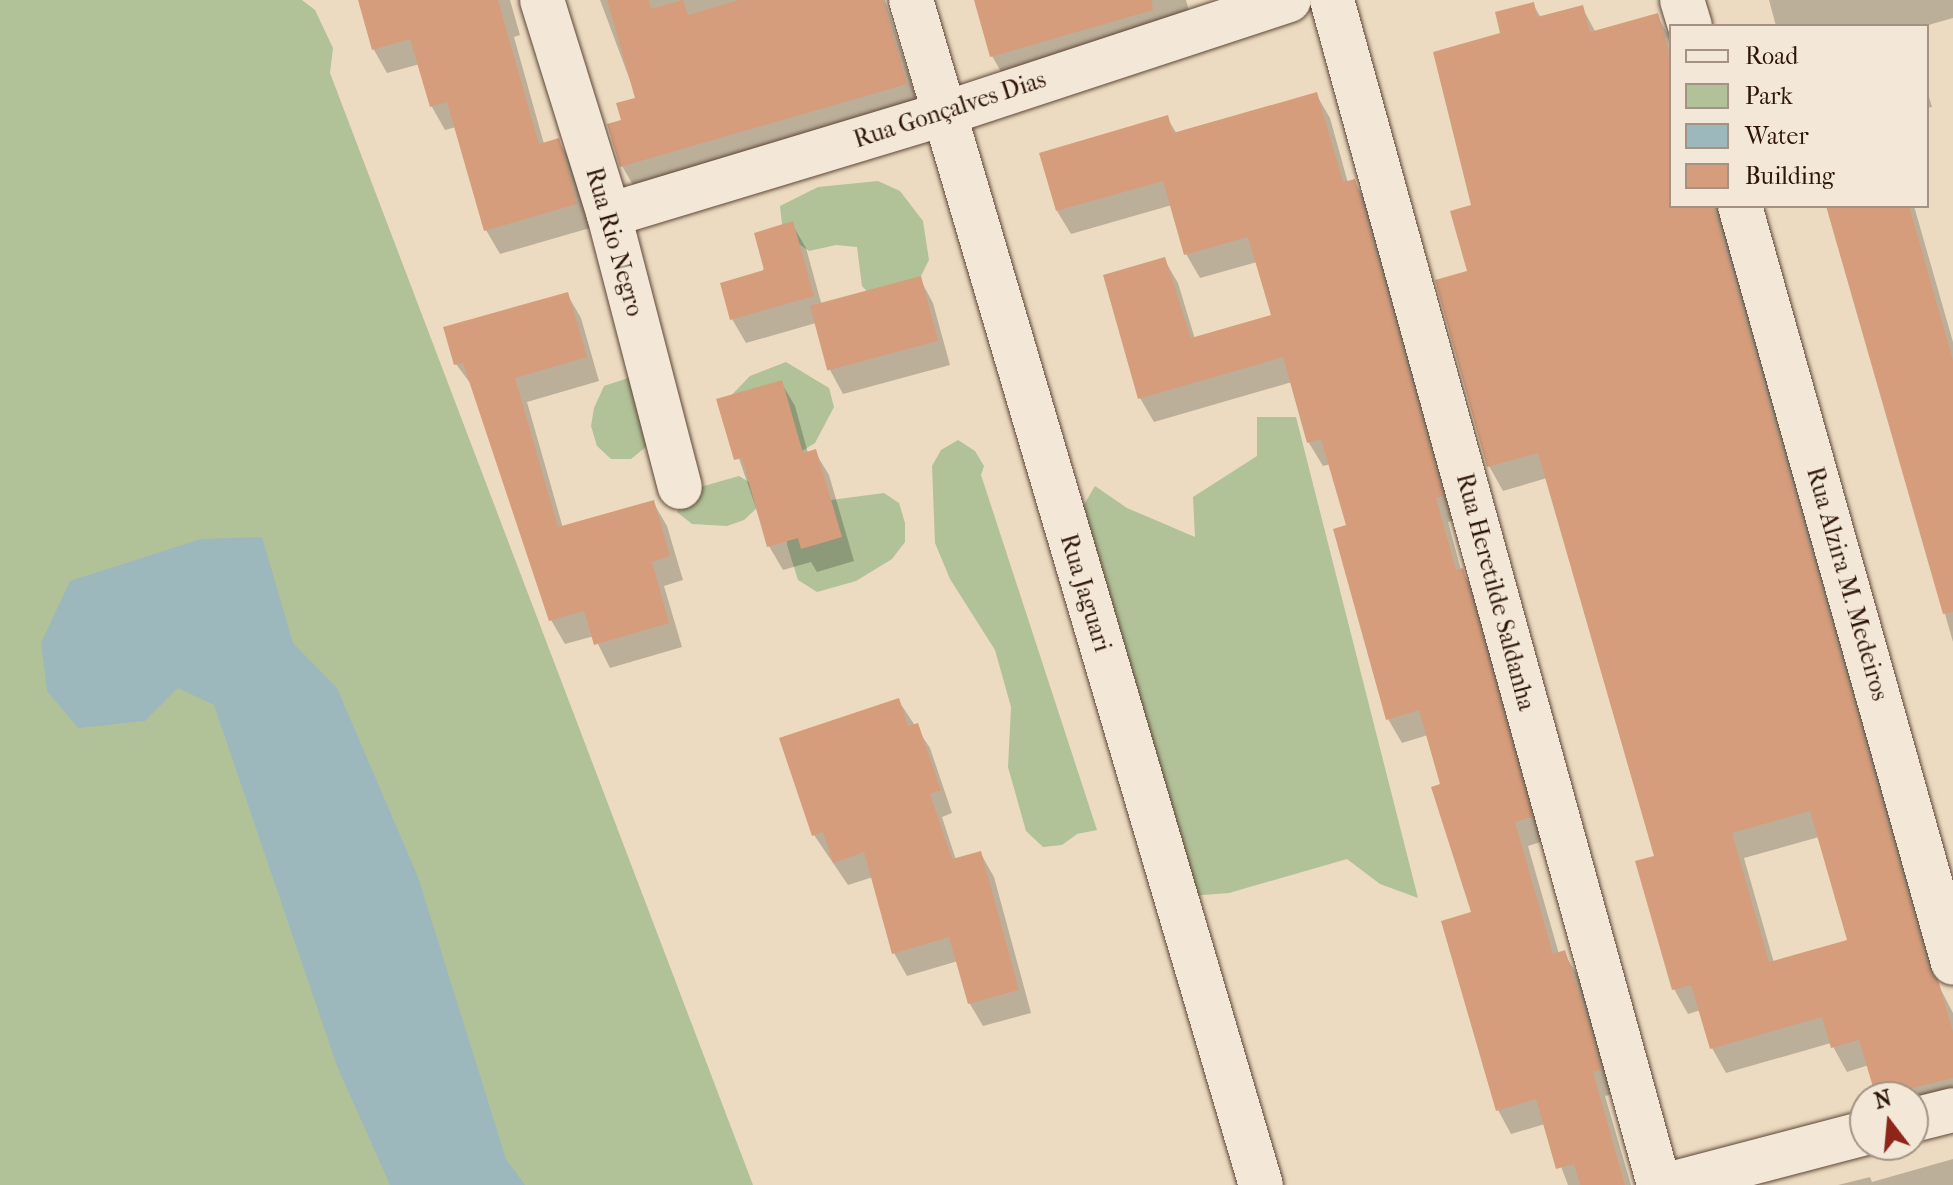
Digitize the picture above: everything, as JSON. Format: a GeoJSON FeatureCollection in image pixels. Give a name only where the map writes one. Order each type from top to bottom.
{"type":"FeatureCollection","features":[{"type":"Feature","properties":{"kind":"street","name":"Rua Rio Negro"},"geometry":{"type":"LineString","coordinates":[[542,0],[609,215],[680,487]]}},
{"type":"Feature","properties":{"kind":"street","name":"Rua Jaguari"},"geometry":{"type":"LineString","coordinates":[[911,0],[1261,1185]]}},
{"type":"Feature","properties":{"kind":"street","name":"Rua Gonçalves Dias"},"geometry":{"type":"LineString","coordinates":[[609,215],[943,114],[1289,0]]}},
{"type":"Feature","properties":{"kind":"street","name":"Rua Heretilde Saldanha"},"geometry":{"type":"LineString","coordinates":[[1332,0],[1659,1185]]}},
{"type":"Feature","properties":{"kind":"street"},"geometry":{"type":"LineString","coordinates":[[1682,0],[1689,24]]}},
{"type":"Feature","properties":{"kind":"street","name":"Rua Alzira M. Medeiros"},"geometry":{"type":"LineString","coordinates":[[1741,208],[1953,963]]}},
{"type":"Feature","properties":{"kind":"street"},"geometry":{"type":"LineString","coordinates":[[1929,1116],[1953,1110]]}},
{"type":"Feature","properties":{"kind":"street"},"geometry":{"type":"LineString","coordinates":[[1667,1185],[1849,1137]]}},
{"type":"Feature","properties":{"kind":"green space"},"geometry":{"type":"Polygon","coordinates":[[[0,0],[302,0],[315,10],[333,48],[330,73],[753,1185],[0,1185],[0,0]]]}},
{"type":"Feature","properties":{"kind":"green space"},"geometry":{"type":"Polygon","coordinates":[[[878,181],[900,191],[923,221],[929,260],[912,294],[875,300],[862,286],[857,247],[836,245],[809,251],[793,240],[782,224],[780,206],[818,187],[878,181]]]}},
{"type":"Feature","properties":{"kind":"green space"},"geometry":{"type":"Polygon","coordinates":[[[786,362],[829,388],[834,407],[815,443],[799,453],[725,402],[750,376],[786,362]]]}},
{"type":"Feature","properties":{"kind":"green space"},"geometry":{"type":"Polygon","coordinates":[[[640,374],[647,446],[631,459],[611,459],[597,446],[591,426],[594,408],[604,386],[640,374]]]}},
{"type":"Feature","properties":{"kind":"green space"},"geometry":{"type":"Polygon","coordinates":[[[1257,417],[1296,417],[1418,898],[1380,884],[1347,859],[1229,893],[1190,896],[1076,518],[1095,486],[1127,508],[1195,537],[1193,497],[1257,456],[1257,417]]]}},
{"type":"Feature","properties":{"kind":"green space"},"geometry":{"type":"Polygon","coordinates":[[[958,440],[975,451],[984,466],[981,475],[1097,830],[1077,834],[1062,845],[1043,847],[1026,831],[1008,767],[1011,707],[995,650],[950,579],[935,543],[932,466],[941,450],[958,440]]]}},
{"type":"Feature","properties":{"kind":"green space"},"geometry":{"type":"Polygon","coordinates":[[[739,476],[757,487],[758,507],[744,520],[727,526],[692,524],[677,512],[683,492],[739,476]]]}},
{"type":"Feature","properties":{"kind":"green space"},"geometry":{"type":"Polygon","coordinates":[[[884,493],[899,503],[905,523],[905,542],[892,559],[856,581],[817,592],[798,580],[787,545],[787,527],[816,502],[884,493]]]}},
{"type":"Feature","properties":{"kind":"water"},"geometry":{"type":"Polygon","coordinates":[[[262,537],[293,643],[337,688],[418,877],[506,1159],[525,1185],[390,1185],[337,1066],[214,705],[178,688],[145,721],[78,728],[47,691],[41,643],[70,581],[201,539],[262,537]]]}},
{"type":"Feature","properties":{"kind":"building"},"geometry":{"type":"Polygon","coordinates":[[[358,0],[498,0],[539,144],[559,138],[577,204],[484,231],[447,102],[430,107],[410,39],[372,50],[358,0]]]}},
{"type":"Feature","properties":{"kind":"building"},"geometry":{"type":"Polygon","coordinates":[[[607,0],[649,0],[651,9],[683,0],[688,15],[739,0],[883,0],[907,84],[620,167],[607,124],[621,120],[616,103],[635,98],[607,0]]]}},
{"type":"Feature","properties":{"kind":"building"},"geometry":{"type":"Polygon","coordinates":[[[974,0],[1152,0],[1153,10],[990,57],[974,0]]]}},
{"type":"Feature","properties":{"kind":"building"},"geometry":{"type":"Polygon","coordinates":[[[1534,2],[1537,17],[1583,5],[1590,32],[1658,13],[1669,52],[1669,208],[1714,208],[1929,970],[1939,983],[1953,1032],[1953,1078],[1929,1084],[1929,1081],[1871,1081],[1859,1040],[1831,1048],[1822,1017],[1710,1049],[1691,985],[1672,990],[1635,861],[1654,856],[1538,453],[1487,467],[1435,280],[1467,271],[1450,211],[1471,205],[1433,52],[1500,33],[1495,12],[1534,2]],[[1810,811],[1732,833],[1769,962],[1847,940],[1810,811]]]}},
{"type":"Feature","properties":{"kind":"building"},"geometry":{"type":"Polygon","coordinates":[[[1317,92],[1343,182],[1355,179],[1443,496],[1436,498],[1456,570],[1463,568],[1532,817],[1515,822],[1553,954],[1565,950],[1585,1012],[1601,1070],[1593,1072],[1625,1185],[1580,1185],[1574,1164],[1556,1169],[1536,1099],[1496,1111],[1441,921],[1471,912],[1431,787],[1440,784],[1419,710],[1386,720],[1333,529],[1346,525],[1321,439],[1307,443],[1283,357],[1138,399],[1103,275],[1165,257],[1191,338],[1271,315],[1248,237],[1184,255],[1163,181],[1056,211],[1039,153],[1168,115],[1173,133],[1317,92]]]}},
{"type":"Feature","properties":{"kind":"building"},"geometry":{"type":"Polygon","coordinates":[[[1827,208],[1910,208],[1953,360],[1953,612],[1943,614],[1827,208]]]}},
{"type":"Feature","properties":{"kind":"building"},"geometry":{"type":"Polygon","coordinates":[[[793,221],[814,296],[730,320],[720,283],[764,270],[754,233],[793,221]]]}},
{"type":"Feature","properties":{"kind":"building"},"geometry":{"type":"Polygon","coordinates":[[[921,276],[938,341],[827,370],[810,306],[921,276]]]}},
{"type":"Feature","properties":{"kind":"building"},"geometry":{"type":"Polygon","coordinates":[[[568,292],[587,357],[515,378],[558,527],[654,500],[670,556],[652,562],[669,623],[594,645],[584,611],[549,621],[463,363],[454,365],[443,327],[568,292]]]}},
{"type":"Feature","properties":{"kind":"building"},"geometry":{"type":"Polygon","coordinates":[[[782,380],[803,453],[816,449],[842,537],[801,549],[798,538],[767,547],[742,458],[734,460],[716,399],[782,380]]]}},
{"type":"Feature","properties":{"kind":"building"},"geometry":{"type":"Polygon","coordinates":[[[899,698],[908,726],[918,723],[941,790],[930,794],[952,859],[981,851],[1019,990],[968,1004],[949,937],[892,954],[864,852],[833,863],[823,832],[812,836],[779,738],[899,698]]]}}]}
